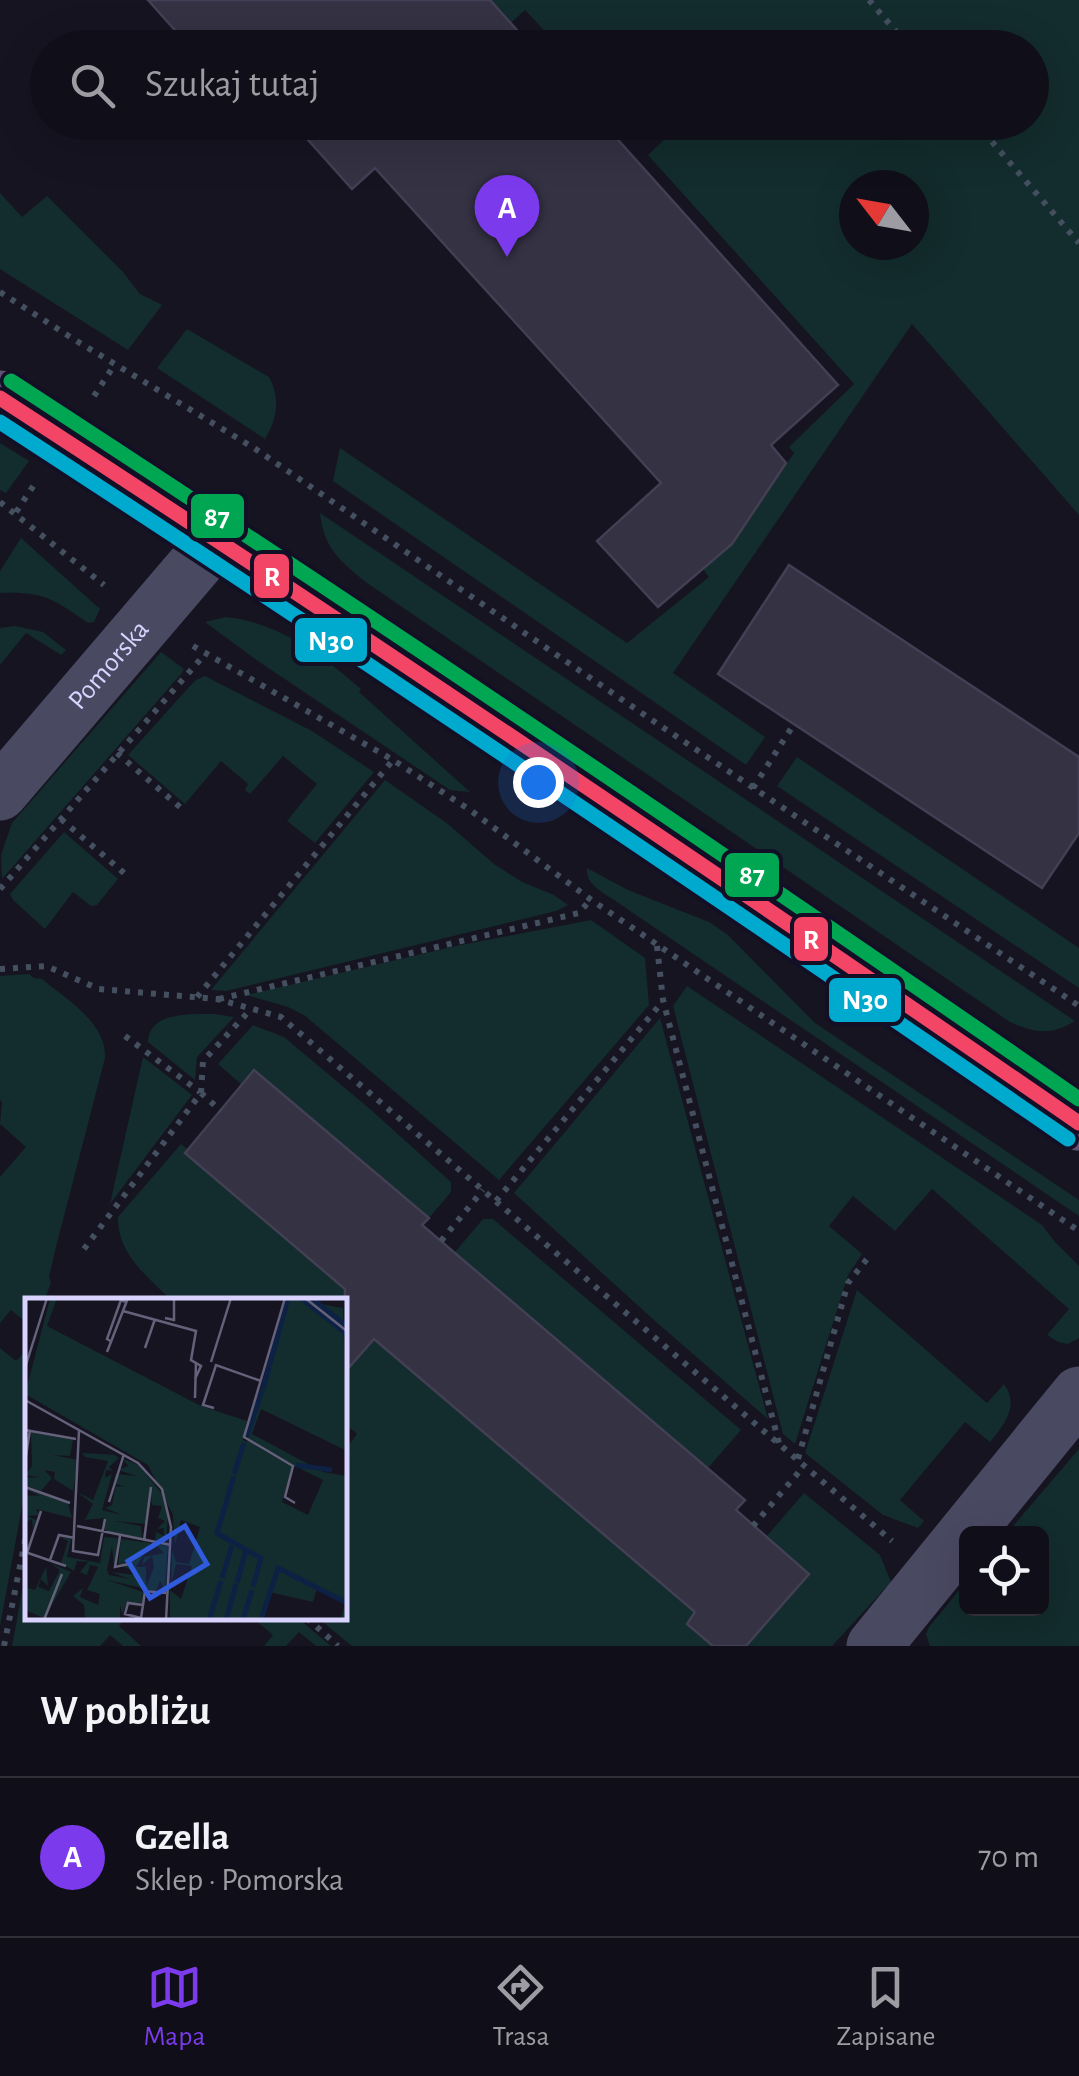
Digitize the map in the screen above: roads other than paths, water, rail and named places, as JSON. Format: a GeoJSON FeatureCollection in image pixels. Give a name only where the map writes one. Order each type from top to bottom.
{"type":"FeatureCollection","features":[{"type":"Feature","properties":{"kind":"main road"},"geometry":{"type":"LineString","coordinates":[[0,398],[748,894],[1079,1122]]}},
{"type":"Feature","properties":{"kind":"street","name":"Pomorska"},"geometry":{"type":"LineString","coordinates":[[0,793],[218,539]]}},
{"type":"Feature","properties":{"kind":"street"},"geometry":{"type":"LineString","coordinates":[[874,1646],[1079,1394]]}},
{"type":"Feature","properties":{"kind":"place","name":"Gzella"},"geometry":{"type":"Point","coordinates":[507,257]}}]}
